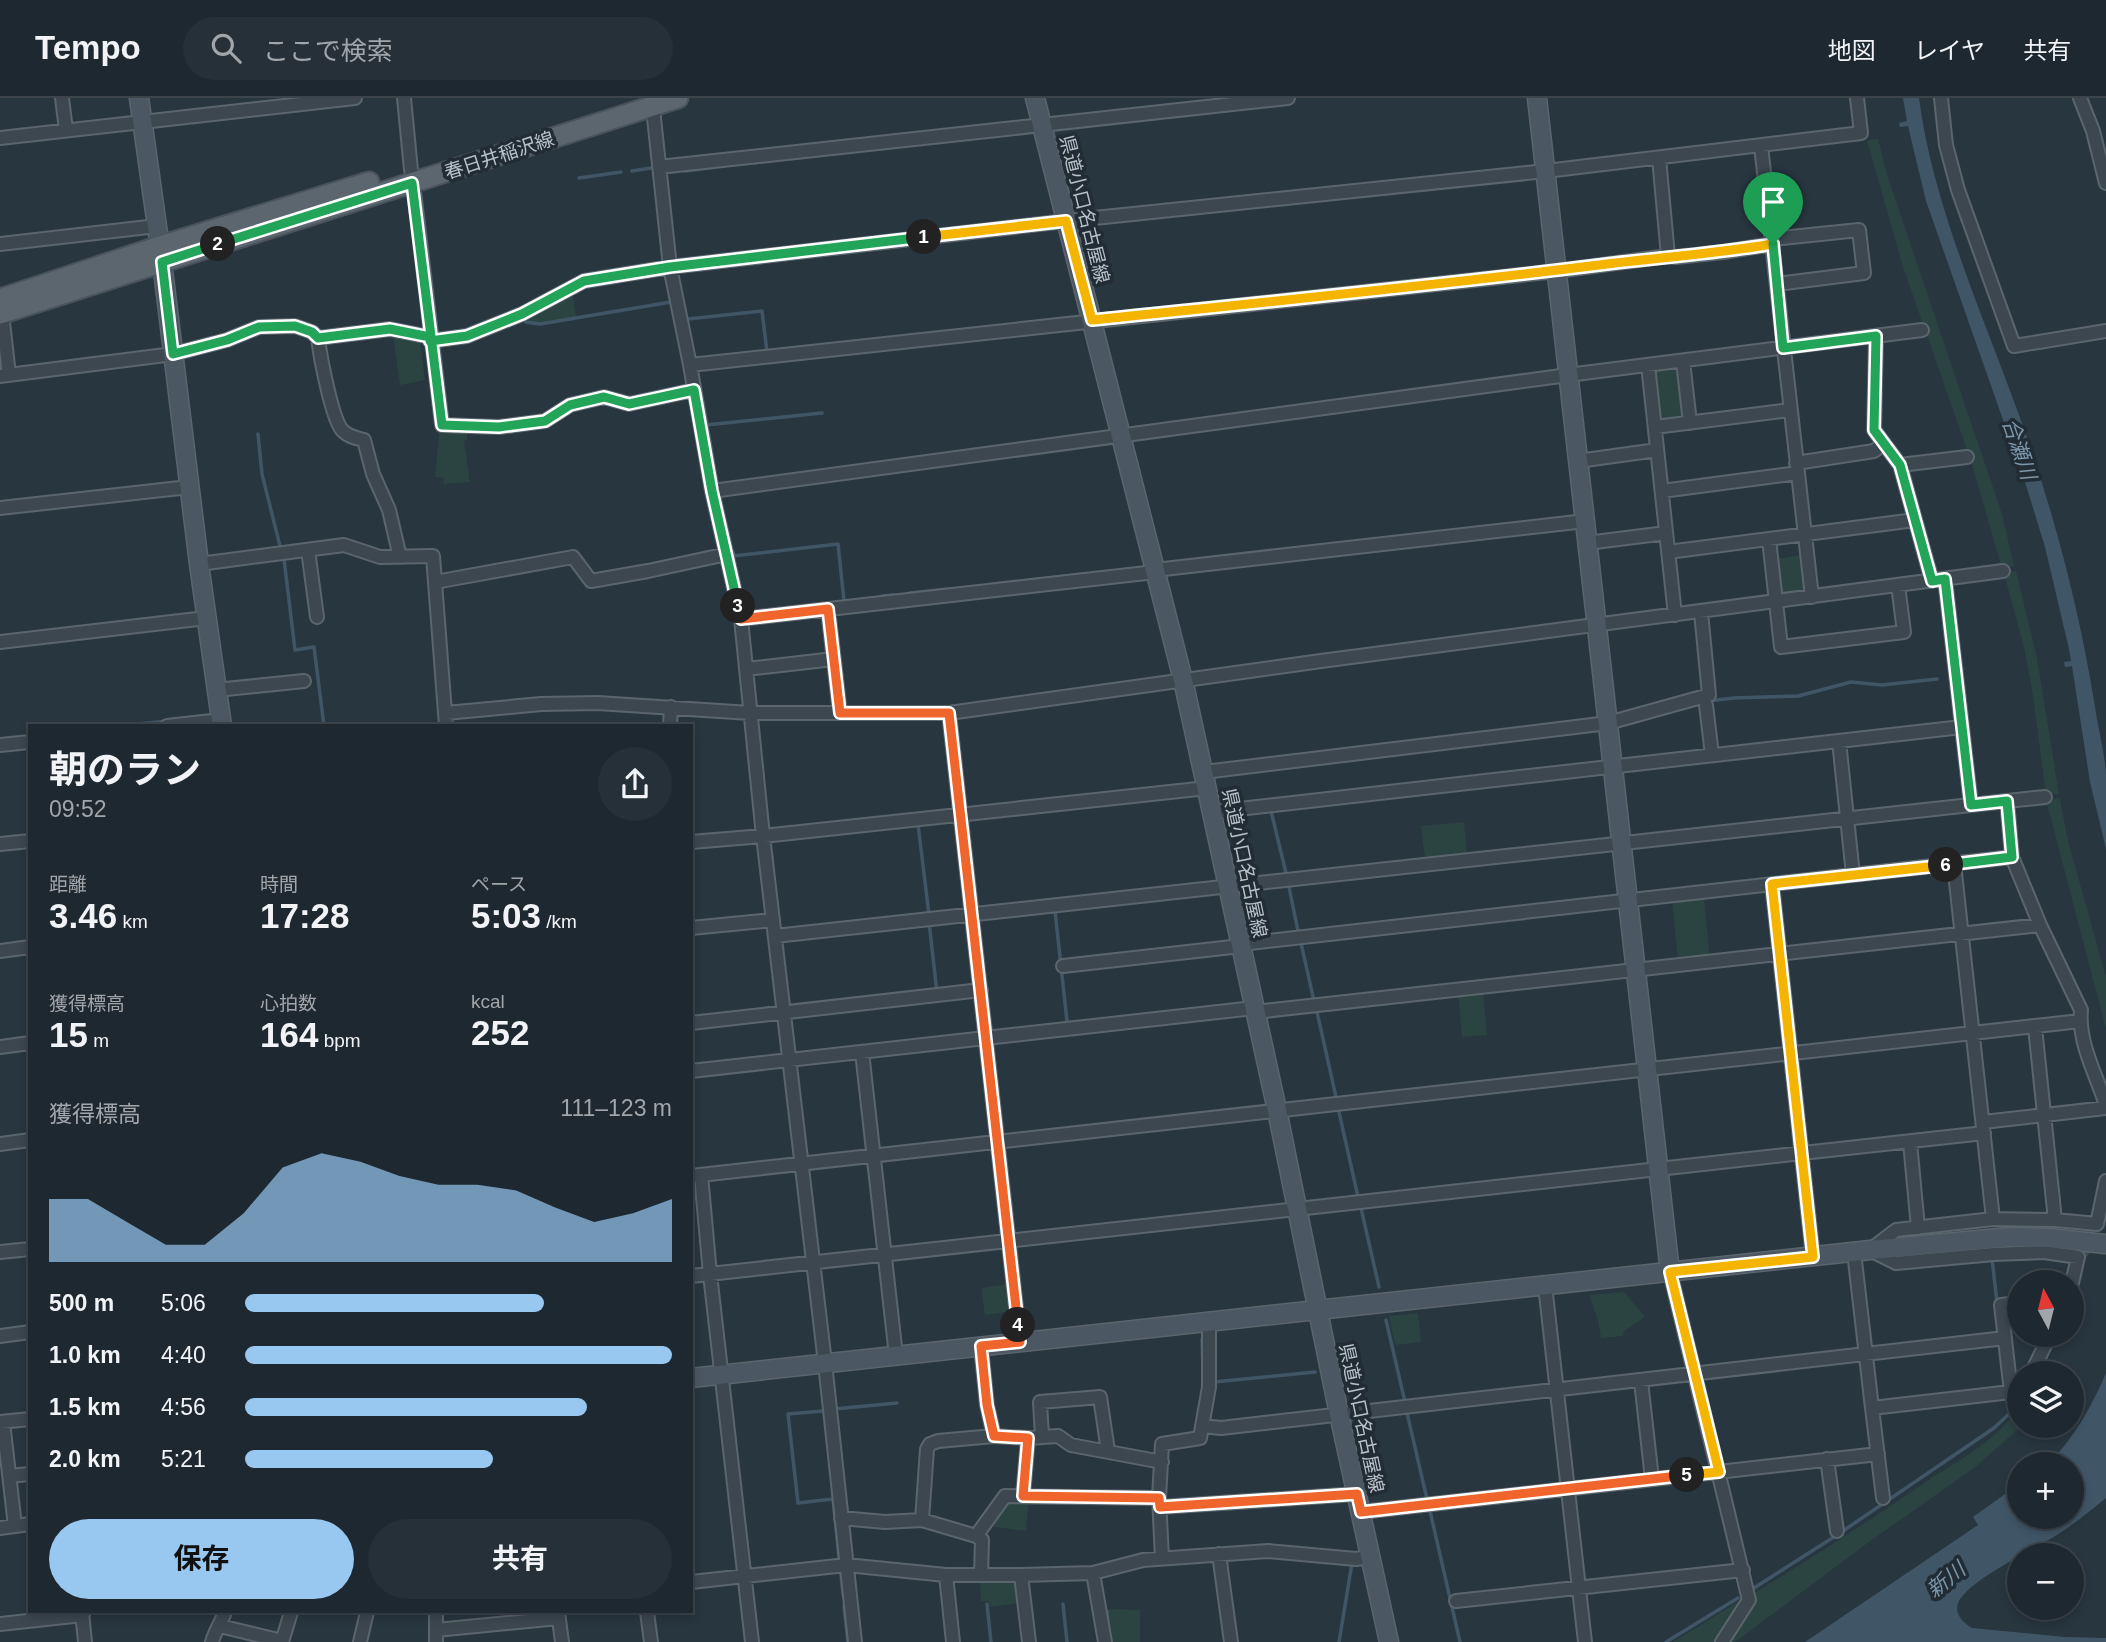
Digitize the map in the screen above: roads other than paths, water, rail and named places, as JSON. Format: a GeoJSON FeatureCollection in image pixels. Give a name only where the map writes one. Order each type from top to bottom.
{"type":"FeatureCollection","features":[{"type":"Feature","properties":{"kind":"main road","name":"春日井稲沢線"},"geometry":{"type":"LineString","coordinates":[[412,176],[635,98]]}},
{"type":"Feature","properties":{"kind":"main road","name":"春日井稲沢線"},"geometry":{"type":"LineString","coordinates":[[1,303],[654,102],[678,98]]}},
{"type":"Feature","properties":{"kind":"street"},"geometry":{"type":"LineString","coordinates":[[62,98],[66,130]]}},
{"type":"Feature","properties":{"kind":"street"},"geometry":{"type":"LineString","coordinates":[[139,98],[221,723],[203,724]]}},
{"type":"Feature","properties":{"kind":"street"},"geometry":{"type":"LineString","coordinates":[[0,138],[355,98]]}},
{"type":"Feature","properties":{"kind":"street"},"geometry":{"type":"LineString","coordinates":[[404,98],[442,425],[499,427],[545,421],[570,405],[604,397],[629,404],[694,390]]}},
{"type":"Feature","properties":{"kind":"street","name":"県道小口名古屋線"},"geometry":{"type":"LineString","coordinates":[[1035,98],[1206,780],[1389,1642]]}},
{"type":"Feature","properties":{"kind":"street"},"geometry":{"type":"LineString","coordinates":[[659,167],[1288,98]]}},
{"type":"Feature","properties":{"kind":"street"},"geometry":{"type":"LineString","coordinates":[[1537,98],[1670,1272],[1749,1600],[1722,1642]]}},
{"type":"Feature","properties":{"kind":"street"},"geometry":{"type":"LineString","coordinates":[[318,338],[390,329],[430,339],[467,336],[522,314],[584,281],[670,267],[1066,221],[1546,171],[1861,133],[1857,98]]}},
{"type":"Feature","properties":{"kind":"street"},"geometry":{"type":"LineString","coordinates":[[1941,98],[1946,145],[1958,190],[2014,346],[2106,331]]}},
{"type":"Feature","properties":{"kind":"street"},"geometry":{"type":"LineString","coordinates":[[2080,98],[2093,131],[2106,183]]}},
{"type":"Feature","properties":{"kind":"street"},"geometry":{"type":"LineString","coordinates":[[654,102],[670,267],[712,491],[741,619],[763,836],[855,1642]]}},
{"type":"Feature","properties":{"kind":"street"},"geometry":{"type":"LineString","coordinates":[[1761,146],[1812,597]]}},
{"type":"Feature","properties":{"kind":"street"},"geometry":{"type":"LineString","coordinates":[[1659,158],[1668,257]]}},
{"type":"Feature","properties":{"kind":"street"},"geometry":{"type":"LineString","coordinates":[[0,244],[157,226]]}},
{"type":"Feature","properties":{"kind":"street"},"geometry":{"type":"LineString","coordinates":[[690,365],[1723,252],[1859,230],[1864,273],[1777,284]]}},
{"type":"Feature","properties":{"kind":"street"},"geometry":{"type":"LineString","coordinates":[[1,303],[5,376],[173,354],[227,340],[259,327],[295,326],[312,332],[318,338],[323,373],[340,427],[350,436],[364,440],[373,474],[389,510],[400,556]]}},
{"type":"Feature","properties":{"kind":"street"},"geometry":{"type":"LineString","coordinates":[[712,491],[1922,330]]}},
{"type":"Feature","properties":{"kind":"street"},"geometry":{"type":"LineString","coordinates":[[1876,336],[1874,430],[1900,465],[1932,581]]}},
{"type":"Feature","properties":{"kind":"street"},"geometry":{"type":"LineString","coordinates":[[1683,360],[1690,423]]}},
{"type":"Feature","properties":{"kind":"street"},"geometry":{"type":"LineString","coordinates":[[1648,365],[1675,615]]}},
{"type":"Feature","properties":{"kind":"street"},"geometry":{"type":"LineString","coordinates":[[1655,428],[1790,410]]}},
{"type":"Feature","properties":{"kind":"street"},"geometry":{"type":"LineString","coordinates":[[1661,491],[1797,468],[1874,451],[1884,443]]}},
{"type":"Feature","properties":{"kind":"street"},"geometry":{"type":"LineString","coordinates":[[1578,461],[1657,450]]}},
{"type":"Feature","properties":{"kind":"street"},"geometry":{"type":"LineString","coordinates":[[1900,465],[1968,457]]}},
{"type":"Feature","properties":{"kind":"street"},"geometry":{"type":"LineString","coordinates":[[0,508],[189,487]]}},
{"type":"Feature","properties":{"kind":"street"},"geometry":{"type":"LineString","coordinates":[[1668,552],[1915,520]]}},
{"type":"Feature","properties":{"kind":"street"},"geometry":{"type":"LineString","coordinates":[[741,619],[1584,521]]}},
{"type":"Feature","properties":{"kind":"street"},"geometry":{"type":"LineString","coordinates":[[1587,543],[1666,533]]}},
{"type":"Feature","properties":{"kind":"street"},"geometry":{"type":"LineString","coordinates":[[1769,539],[1781,647],[1904,632],[1898,586]]}},
{"type":"Feature","properties":{"kind":"street"},"geometry":{"type":"LineString","coordinates":[[199,564],[344,545],[380,557],[433,556],[446,720],[541,704],[598,703],[750,712],[949,713],[2003,571]]}},
{"type":"Feature","properties":{"kind":"street"},"geometry":{"type":"LineString","coordinates":[[308,550],[317,617]]}},
{"type":"Feature","properties":{"kind":"street"},"geometry":{"type":"LineString","coordinates":[[435,582],[573,557],[591,580],[727,554]]}},
{"type":"Feature","properties":{"kind":"street"},"geometry":{"type":"LineString","coordinates":[[1945,579],[1971,805]]}},
{"type":"Feature","properties":{"kind":"street"},"geometry":{"type":"LineString","coordinates":[[828,609],[840,713]]}},
{"type":"Feature","properties":{"kind":"street"},"geometry":{"type":"LineString","coordinates":[[693,842],[960,815],[1608,723],[1709,695],[1701,612]]}},
{"type":"Feature","properties":{"kind":"street"},"geometry":{"type":"LineString","coordinates":[[0,642],[206,618]]}},
{"type":"Feature","properties":{"kind":"street"},"geometry":{"type":"LineString","coordinates":[[746,669],[834,659]]}},
{"type":"Feature","properties":{"kind":"street"},"geometry":{"type":"LineString","coordinates":[[216,690],[303,681]]}},
{"type":"Feature","properties":{"kind":"street"},"geometry":{"type":"LineString","coordinates":[[1706,705],[1712,755]]}},
{"type":"Feature","properties":{"kind":"street"},"geometry":{"type":"LineString","coordinates":[[670,724],[671,707]]}},
{"type":"Feature","properties":{"kind":"street"},"geometry":{"type":"LineString","coordinates":[[949,713],[1020,1342]]}},
{"type":"Feature","properties":{"kind":"street"},"geometry":{"type":"LineString","coordinates":[[1212,812],[1962,727]]}},
{"type":"Feature","properties":{"kind":"street"},"geometry":{"type":"LineString","coordinates":[[1839,741],[1853,875]]}},
{"type":"Feature","properties":{"kind":"street"},"geometry":{"type":"LineString","coordinates":[[0,745],[28,742]]}},
{"type":"Feature","properties":{"kind":"street"},"geometry":{"type":"LineString","coordinates":[[775,936],[2045,797]]}},
{"type":"Feature","properties":{"kind":"street"},"geometry":{"type":"LineString","coordinates":[[693,1276],[1910,1142],[2044,1115],[2106,1107],[2087,1054],[2080,1021],[2081,1010],[2040,925],[2012,857],[2007,801]]}},
{"type":"Feature","properties":{"kind":"street"},"geometry":{"type":"LineString","coordinates":[[0,844],[28,841]]}},
{"type":"Feature","properties":{"kind":"street"},"geometry":{"type":"LineString","coordinates":[[1063,966],[2012,857]]}},
{"type":"Feature","properties":{"kind":"street"},"geometry":{"type":"LineString","coordinates":[[1954,864],[1993,1219]]}},
{"type":"Feature","properties":{"kind":"street"},"geometry":{"type":"LineString","coordinates":[[1772,884],[1813,1257]]}},
{"type":"Feature","properties":{"kind":"street"},"geometry":{"type":"LineString","coordinates":[[693,928],[773,920]]}},
{"type":"Feature","properties":{"kind":"street"},"geometry":{"type":"LineString","coordinates":[[693,1071],[2040,925]]}},
{"type":"Feature","properties":{"kind":"street"},"geometry":{"type":"LineString","coordinates":[[0,951],[28,947]]}},
{"type":"Feature","properties":{"kind":"street"},"geometry":{"type":"LineString","coordinates":[[693,1023],[981,990]]}},
{"type":"Feature","properties":{"kind":"street"},"geometry":{"type":"LineString","coordinates":[[752,1642],[710,1274],[696,1176],[2080,1021]]}},
{"type":"Feature","properties":{"kind":"street"},"geometry":{"type":"LineString","coordinates":[[2035,1027],[2055,1220]]}},
{"type":"Feature","properties":{"kind":"street"},"geometry":{"type":"LineString","coordinates":[[0,1047],[28,1044]]}},
{"type":"Feature","properties":{"kind":"street"},"geometry":{"type":"LineString","coordinates":[[862,1052],[896,1356]]}},
{"type":"Feature","properties":{"kind":"street"},"geometry":{"type":"LineString","coordinates":[[0,1144],[28,1140]]}},
{"type":"Feature","properties":{"kind":"street"},"geometry":{"type":"LineString","coordinates":[[1910,1142],[1918,1228]]}},
{"type":"Feature","properties":{"kind":"street"},"geometry":{"type":"LineString","coordinates":[[1862,1251],[1896,1230],[1993,1219],[2097,1224],[2106,1181]]}},
{"type":"Feature","properties":{"kind":"street"},"geometry":{"type":"LineString","coordinates":[[693,1378],[1862,1251],[2010,1237],[2106,1244]]}},
{"type":"Feature","properties":{"kind":"street"},"geometry":{"type":"LineString","coordinates":[[0,1252],[28,1249]]}},
{"type":"Feature","properties":{"kind":"street"},"geometry":{"type":"LineString","coordinates":[[1862,1251],[1896,1263],[2045,1252],[2078,1257],[2075,1270]]}},
{"type":"Feature","properties":{"kind":"street"},"geometry":{"type":"LineString","coordinates":[[1862,1251],[1866,1354],[1883,1498]]}},
{"type":"Feature","properties":{"kind":"street"},"geometry":{"type":"LineString","coordinates":[[1545,1285],[1585,1642]]}},
{"type":"Feature","properties":{"kind":"street"},"geometry":{"type":"LineString","coordinates":[[2007,1304],[2001,1305],[2009,1361]]}},
{"type":"Feature","properties":{"kind":"street"},"geometry":{"type":"LineString","coordinates":[[1162,1558],[1162,1444],[1200,1438],[1209,1387],[1209,1322]]}},
{"type":"Feature","properties":{"kind":"street"},"geometry":{"type":"LineString","coordinates":[[0,1336],[28,1332]]}},
{"type":"Feature","properties":{"kind":"street"},"geometry":{"type":"LineString","coordinates":[[1202,1426],[1221,1429],[2005,1339]]}},
{"type":"Feature","properties":{"kind":"street"},"geometry":{"type":"LineString","coordinates":[[981,1346],[987,1405],[994,1436]]}},
{"type":"Feature","properties":{"kind":"street"},"geometry":{"type":"LineString","coordinates":[[1641,1381],[1652,1479]]}},
{"type":"Feature","properties":{"kind":"street"},"geometry":{"type":"LineString","coordinates":[[1872,1408],[2007,1392]]}},
{"type":"Feature","properties":{"kind":"street"},"geometry":{"type":"LineString","coordinates":[[1042,1437],[1040,1402],[1100,1397],[1108,1451]]}},
{"type":"Feature","properties":{"kind":"street"},"geometry":{"type":"LineString","coordinates":[[15,1526],[1,1422],[28,1419]]}},
{"type":"Feature","properties":{"kind":"street"},"geometry":{"type":"LineString","coordinates":[[922,1520],[927,1449],[930,1444],[938,1441],[994,1436],[1058,1436],[1071,1445],[1161,1462]]}},
{"type":"Feature","properties":{"kind":"street"},"geometry":{"type":"LineString","coordinates":[[1023,1496],[1028,1438]]}},
{"type":"Feature","properties":{"kind":"street"},"geometry":{"type":"LineString","coordinates":[[1361,1512],[1878,1454]]}},
{"type":"Feature","properties":{"kind":"street"},"geometry":{"type":"LineString","coordinates":[[1827,1460],[1837,1531]]}},
{"type":"Feature","properties":{"kind":"street"},"geometry":{"type":"LineString","coordinates":[[9,1476],[28,1474]]}},
{"type":"Feature","properties":{"kind":"street"},"geometry":{"type":"LineString","coordinates":[[976,1536],[1005,1496],[1160,1503],[1357,1494]]}},
{"type":"Feature","properties":{"kind":"street"},"geometry":{"type":"LineString","coordinates":[[841,1518],[885,1522],[922,1520],[976,1536],[982,1540],[981,1575]]}},
{"type":"Feature","properties":{"kind":"street"},"geometry":{"type":"LineString","coordinates":[[0,1528],[28,1524]]}},
{"type":"Feature","properties":{"kind":"street"},"geometry":{"type":"LineString","coordinates":[[693,1582],[846,1565],[946,1575],[1021,1576],[1093,1573],[1143,1560],[1268,1551],[1356,1559],[1370,1557]]}},
{"type":"Feature","properties":{"kind":"street"},"geometry":{"type":"LineString","coordinates":[[1219,1554],[1231,1642]]}},
{"type":"Feature","properties":{"kind":"street"},"geometry":{"type":"LineString","coordinates":[[1456,1601],[1743,1570]]}},
{"type":"Feature","properties":{"kind":"street"},"geometry":{"type":"LineString","coordinates":[[1093,1573],[1105,1642]]}},
{"type":"Feature","properties":{"kind":"street"},"geometry":{"type":"LineString","coordinates":[[946,1575],[953,1642]]}},
{"type":"Feature","properties":{"kind":"street"},"geometry":{"type":"LineString","coordinates":[[1021,1576],[1029,1642]]}},
{"type":"Feature","properties":{"kind":"street"},"geometry":{"type":"LineString","coordinates":[[0,1624],[83,1613],[85,1642]]}},
{"type":"Feature","properties":{"kind":"street"},"geometry":{"type":"LineString","coordinates":[[212,1642],[225,1613]]}},
{"type":"Feature","properties":{"kind":"street"},"geometry":{"type":"LineString","coordinates":[[220,1626],[282,1642],[291,1613]]}},
{"type":"Feature","properties":{"kind":"street"},"geometry":{"type":"LineString","coordinates":[[360,1642],[367,1613]]}},
{"type":"Feature","properties":{"kind":"street"},"geometry":{"type":"LineString","coordinates":[[436,1613],[436,1636],[558,1615],[562,1642]]}},
{"type":"Feature","properties":{"kind":"street"},"geometry":{"type":"LineString","coordinates":[[648,1613],[651,1642]]}},
{"type":"Feature","properties":{"kind":"water","name":"合瀬川"},"geometry":{"type":"Polygon","coordinates":[[[1903,98],[1919,98],[1926,139],[1948,222],[2023,426],[2056,530],[2082,636],[2104,758],[2106,849],[2090,782],[2072,666],[2065,667],[2064,662],[2071,661],[2069,649],[2045,547],[2026,485],[1926,201],[1908,126],[1900,127],[1899,123],[1907,121],[1903,98]]]}},
{"type":"Feature","properties":{"kind":"water"},"geometry":{"type":"Polygon","coordinates":[[[2106,1373],[2106,1498],[2084,1516],[2084,1452],[2059,1452],[2070,1438],[2084,1438],[2084,1417],[2106,1373]]]}},
{"type":"Feature","properties":{"kind":"water","name":"新川"},"geometry":{"type":"Polygon","coordinates":[[[2007,1493],[2007,1529],[2066,1529],[2042,1543],[2007,1543],[2007,1563],[1975,1584],[1958,1603],[1957,1611],[1965,1624],[1972,1628],[2064,1637],[2106,1638],[2106,1642],[1805,1642],[1978,1525],[1973,1517],[2007,1493]]]}},
{"type":"Feature","properties":{"kind":"waterway"},"geometry":{"type":"LineString","coordinates":[[754,163],[805,157]]}},
{"type":"Feature","properties":{"kind":"waterway"},"geometry":{"type":"LineString","coordinates":[[685,171],[716,167]]}},
{"type":"Feature","properties":{"kind":"waterway"},"geometry":{"type":"LineString","coordinates":[[632,171],[651,168]]}},
{"type":"Feature","properties":{"kind":"waterway"},"geometry":{"type":"LineString","coordinates":[[579,178],[621,172]]}},
{"type":"Feature","properties":{"kind":"waterway"},"geometry":{"type":"LineString","coordinates":[[526,322],[540,324],[671,302]]}},
{"type":"Feature","properties":{"kind":"waterway"},"geometry":{"type":"LineString","coordinates":[[688,319],[762,311],[769,352]]}},
{"type":"Feature","properties":{"kind":"waterway"},"geometry":{"type":"LineString","coordinates":[[16,368],[93,358]]}},
{"type":"Feature","properties":{"kind":"waterway"},"geometry":{"type":"LineString","coordinates":[[706,425],[822,413]]}},
{"type":"Feature","properties":{"kind":"waterway"},"geometry":{"type":"LineString","coordinates":[[258,434],[262,474],[280,546]]}},
{"type":"Feature","properties":{"kind":"waterway"},"geometry":{"type":"LineString","coordinates":[[733,556],[838,544],[844,601]]}},
{"type":"Feature","properties":{"kind":"waterway"},"geometry":{"type":"LineString","coordinates":[[284,559],[295,650],[314,647],[324,724]]}},
{"type":"Feature","properties":{"kind":"waterway"},"geometry":{"type":"LineString","coordinates":[[993,584],[1084,574]]}},
{"type":"Feature","properties":{"kind":"waterway"},"geometry":{"type":"LineString","coordinates":[[910,593],[948,589]]}},
{"type":"Feature","properties":{"kind":"waterway"},"geometry":{"type":"LineString","coordinates":[[882,596],[894,595]]}},
{"type":"Feature","properties":{"kind":"waterway"},"geometry":{"type":"LineString","coordinates":[[1708,701],[1798,696],[1851,682],[1882,685],[1937,679]]}},
{"type":"Feature","properties":{"kind":"waterway"},"geometry":{"type":"LineString","coordinates":[[1617,727],[1645,719]]}},
{"type":"Feature","properties":{"kind":"waterway"},"geometry":{"type":"LineString","coordinates":[[137,724],[168,721]]}},
{"type":"Feature","properties":{"kind":"waterway"},"geometry":{"type":"LineString","coordinates":[[1271,811],[1286,873]]}},
{"type":"Feature","properties":{"kind":"waterway"},"geometry":{"type":"LineString","coordinates":[[918,824],[929,915]]}},
{"type":"Feature","properties":{"kind":"waterway"},"geometry":{"type":"LineString","coordinates":[[770,844],[772,859]]}},
{"type":"Feature","properties":{"kind":"waterway"},"geometry":{"type":"LineString","coordinates":[[1289,887],[1298,931]]}},
{"type":"Feature","properties":{"kind":"waterway"},"geometry":{"type":"LineString","coordinates":[[1055,911],[1067,1021]]}},
{"type":"Feature","properties":{"kind":"waterway"},"geometry":{"type":"LineString","coordinates":[[929,922],[937,993]]}},
{"type":"Feature","properties":{"kind":"waterway"},"geometry":{"type":"LineString","coordinates":[[1301,943],[1314,1001]]}},
{"type":"Feature","properties":{"kind":"waterway"},"geometry":{"type":"LineString","coordinates":[[1317,1012],[1336,1097]]}},
{"type":"Feature","properties":{"kind":"waterway"},"geometry":{"type":"LineString","coordinates":[[1339,1112],[1358,1197]]}},
{"type":"Feature","properties":{"kind":"waterway"},"geometry":{"type":"LineString","coordinates":[[1361,1208],[1379,1287]]}},
{"type":"Feature","properties":{"kind":"waterway"},"geometry":{"type":"LineString","coordinates":[[1992,1259],[1997,1302]]}},
{"type":"Feature","properties":{"kind":"waterway"},"geometry":{"type":"LineString","coordinates":[[1386,1320],[1405,1402]]}},
{"type":"Feature","properties":{"kind":"waterway"},"geometry":{"type":"LineString","coordinates":[[1202,1339],[1203,1369]]}},
{"type":"Feature","properties":{"kind":"waterway"},"geometry":{"type":"LineString","coordinates":[[1214,1382],[1315,1372]]}},
{"type":"Feature","properties":{"kind":"waterway"},"geometry":{"type":"LineString","coordinates":[[834,1409],[897,1403]]}},
{"type":"Feature","properties":{"kind":"waterway"},"geometry":{"type":"LineString","coordinates":[[823,1411],[788,1414],[798,1503],[833,1499],[839,1558]]}},
{"type":"Feature","properties":{"kind":"waterway"},"geometry":{"type":"LineString","coordinates":[[1407,1413],[1427,1499]]}},
{"type":"Feature","properties":{"kind":"waterway"},"geometry":{"type":"LineString","coordinates":[[1754,1588],[1837,1535],[1994,1428],[2007,1416]]}},
{"type":"Feature","properties":{"kind":"waterway"},"geometry":{"type":"LineString","coordinates":[[1430,1511],[1460,1642]]}},
{"type":"Feature","properties":{"kind":"waterway"},"geometry":{"type":"LineString","coordinates":[[1339,1642],[1352,1563]]}},
{"type":"Feature","properties":{"kind":"waterway"},"geometry":{"type":"LineString","coordinates":[[841,1574],[843,1594]]}},
{"type":"Feature","properties":{"kind":"waterway"},"geometry":{"type":"LineString","coordinates":[[1666,1642],[1738,1598]]}},
{"type":"Feature","properties":{"kind":"waterway"},"geometry":{"type":"LineString","coordinates":[[987,1604],[991,1642]]}},
{"type":"Feature","properties":{"kind":"waterway"},"geometry":{"type":"LineString","coordinates":[[1063,1604],[1067,1642]]}},
{"type":"Feature","properties":{"kind":"waterway"},"geometry":{"type":"LineString","coordinates":[[844,1606],[848,1642]]}},
{"type":"Feature","properties":{"kind":"waterway"},"geometry":{"type":"LineString","coordinates":[[1107,1611],[1108,1626]]}},
{"type":"Feature","properties":{"kind":"tunnel"},"geometry":{"type":"LineString","coordinates":[[2078,1257],[2097,1224]]}}]}
